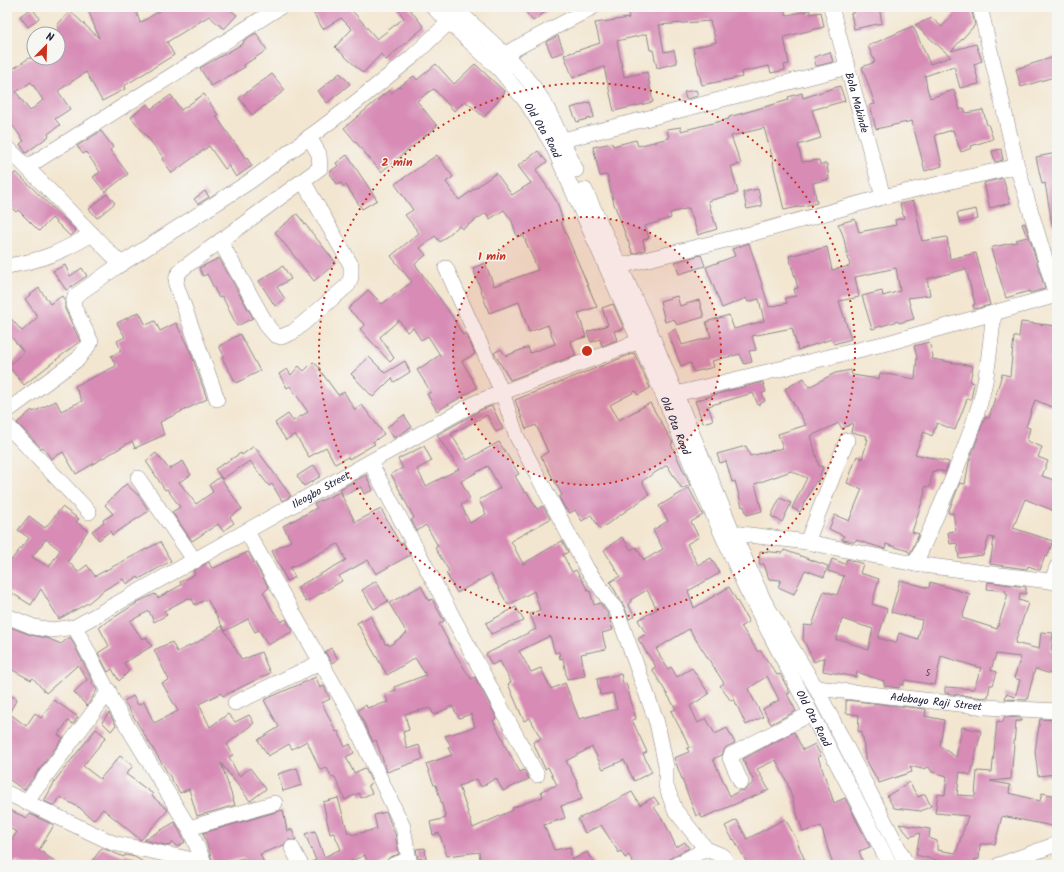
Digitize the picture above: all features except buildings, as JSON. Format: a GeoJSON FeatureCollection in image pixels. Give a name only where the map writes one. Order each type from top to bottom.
{"type":"FeatureCollection","features":[{"type":"Feature","properties":{"kind":"street"},"geometry":{"type":"LineString","coordinates":[[27,167],[280,7]]}},
{"type":"Feature","properties":{"kind":"street","name":"Old Ota Road"},"geometry":{"type":"LineString","coordinates":[[433,7],[500,70],[526,102],[552,144],[640,341],[696,476],[745,586],[810,714],[890,865]]}},
{"type":"Feature","properties":{"kind":"street","name":"Old Ota Road"},"geometry":{"type":"LineString","coordinates":[[454,7],[505,54],[539,96],[563,140],[676,394],[733,533],[772,618],[816,688],[908,865]]}},
{"type":"Feature","properties":{"kind":"street"},"geometry":{"type":"LineString","coordinates":[[505,54],[593,7]]}},
{"type":"Feature","properties":{"kind":"street","name":"Bola Makinde"},"geometry":{"type":"LineString","coordinates":[[831,7],[883,197]]}},
{"type":"Feature","properties":{"kind":"street"},"geometry":{"type":"LineString","coordinates":[[676,394],[876,346],[994,314],[1057,295],[1017,166],[980,7]]}},
{"type":"Feature","properties":{"kind":"street"},"geometry":{"type":"LineString","coordinates":[[7,411],[78,359],[91,342],[73,305],[75,296],[121,264],[249,182],[411,58],[450,22]]}},
{"type":"Feature","properties":{"kind":"street"},"geometry":{"type":"LineString","coordinates":[[563,140],[848,67]]}},
{"type":"Feature","properties":{"kind":"street"},"geometry":{"type":"LineString","coordinates":[[217,399],[176,284],[177,276],[182,269],[320,168],[321,162],[319,154],[309,137]]}},
{"type":"Feature","properties":{"kind":"street"},"geometry":{"type":"LineString","coordinates":[[7,147],[121,264]]}},
{"type":"Feature","properties":{"kind":"street"},"geometry":{"type":"LineString","coordinates":[[620,266],[754,233],[883,197],[1017,166]]}},
{"type":"Feature","properties":{"kind":"street"},"geometry":{"type":"LineString","coordinates":[[220,241],[268,327],[275,335],[281,337],[293,332],[348,285],[351,277],[351,265],[304,181]]}},
{"type":"Feature","properties":{"kind":"street"},"geometry":{"type":"LineString","coordinates":[[7,266],[28,263],[64,251],[92,234]]}},
{"type":"Feature","properties":{"kind":"street"},"geometry":{"type":"LineString","coordinates":[[446,268],[502,392],[521,444],[587,569],[617,611],[657,723],[666,766],[666,786],[675,810],[706,848],[723,856],[728,865]]}},
{"type":"Feature","properties":{"kind":"street"},"geometry":{"type":"LineString","coordinates":[[915,564],[949,487],[979,406],[987,366],[994,314]]}},
{"type":"Feature","properties":{"kind":"street","name":"Ileogbo Street"},"geometry":{"type":"LineString","coordinates":[[7,616],[34,627],[52,630],[75,628],[477,402],[640,341]]}},
{"type":"Feature","properties":{"kind":"street"},"geometry":{"type":"LineString","coordinates":[[7,425],[89,512]]}},
{"type":"Feature","properties":{"kind":"street"},"geometry":{"type":"LineString","coordinates":[[807,542],[847,440]]}},
{"type":"Feature","properties":{"kind":"street"},"geometry":{"type":"LineString","coordinates":[[370,462],[537,775]]}},
{"type":"Feature","properties":{"kind":"street"},"geometry":{"type":"LineString","coordinates":[[138,478],[194,561]]}},
{"type":"Feature","properties":{"kind":"street"},"geometry":{"type":"LineString","coordinates":[[248,532],[347,708],[403,827],[409,863],[393,865]]}},
{"type":"Feature","properties":{"kind":"street"},"geometry":{"type":"LineString","coordinates":[[733,533],[807,542],[915,564],[1055,577]]}},
{"type":"Feature","properties":{"kind":"street"},"geometry":{"type":"LineString","coordinates":[[75,628],[117,709],[188,828],[204,864]]}},
{"type":"Feature","properties":{"kind":"street"},"geometry":{"type":"LineString","coordinates":[[235,703],[322,662]]}},
{"type":"Feature","properties":{"kind":"street","name":"Adebayo Raji Street"},"geometry":{"type":"LineString","coordinates":[[816,688],[986,707],[1057,711]]}},
{"type":"Feature","properties":{"kind":"street"},"geometry":{"type":"LineString","coordinates":[[27,801],[109,691]]}},
{"type":"Feature","properties":{"kind":"street"},"geometry":{"type":"LineString","coordinates":[[741,782],[730,758],[731,755],[810,714]]}},
{"type":"Feature","properties":{"kind":"street"},"geometry":{"type":"LineString","coordinates":[[7,793],[27,801],[112,843],[204,864]]}},
{"type":"Feature","properties":{"kind":"street"},"geometry":{"type":"LineString","coordinates":[[188,828],[275,803]]}},
{"type":"Feature","properties":{"kind":"street"},"geometry":{"type":"LineString","coordinates":[[999,865],[1057,844]]}},
{"type":"Feature","properties":{"kind":"street"},"geometry":{"type":"LineString","coordinates":[[292,848],[300,865]]}},
{"type":"Feature","properties":{"kind":"street"},"geometry":{"type":"LineString","coordinates":[[676,865],[706,848]]}}]}
